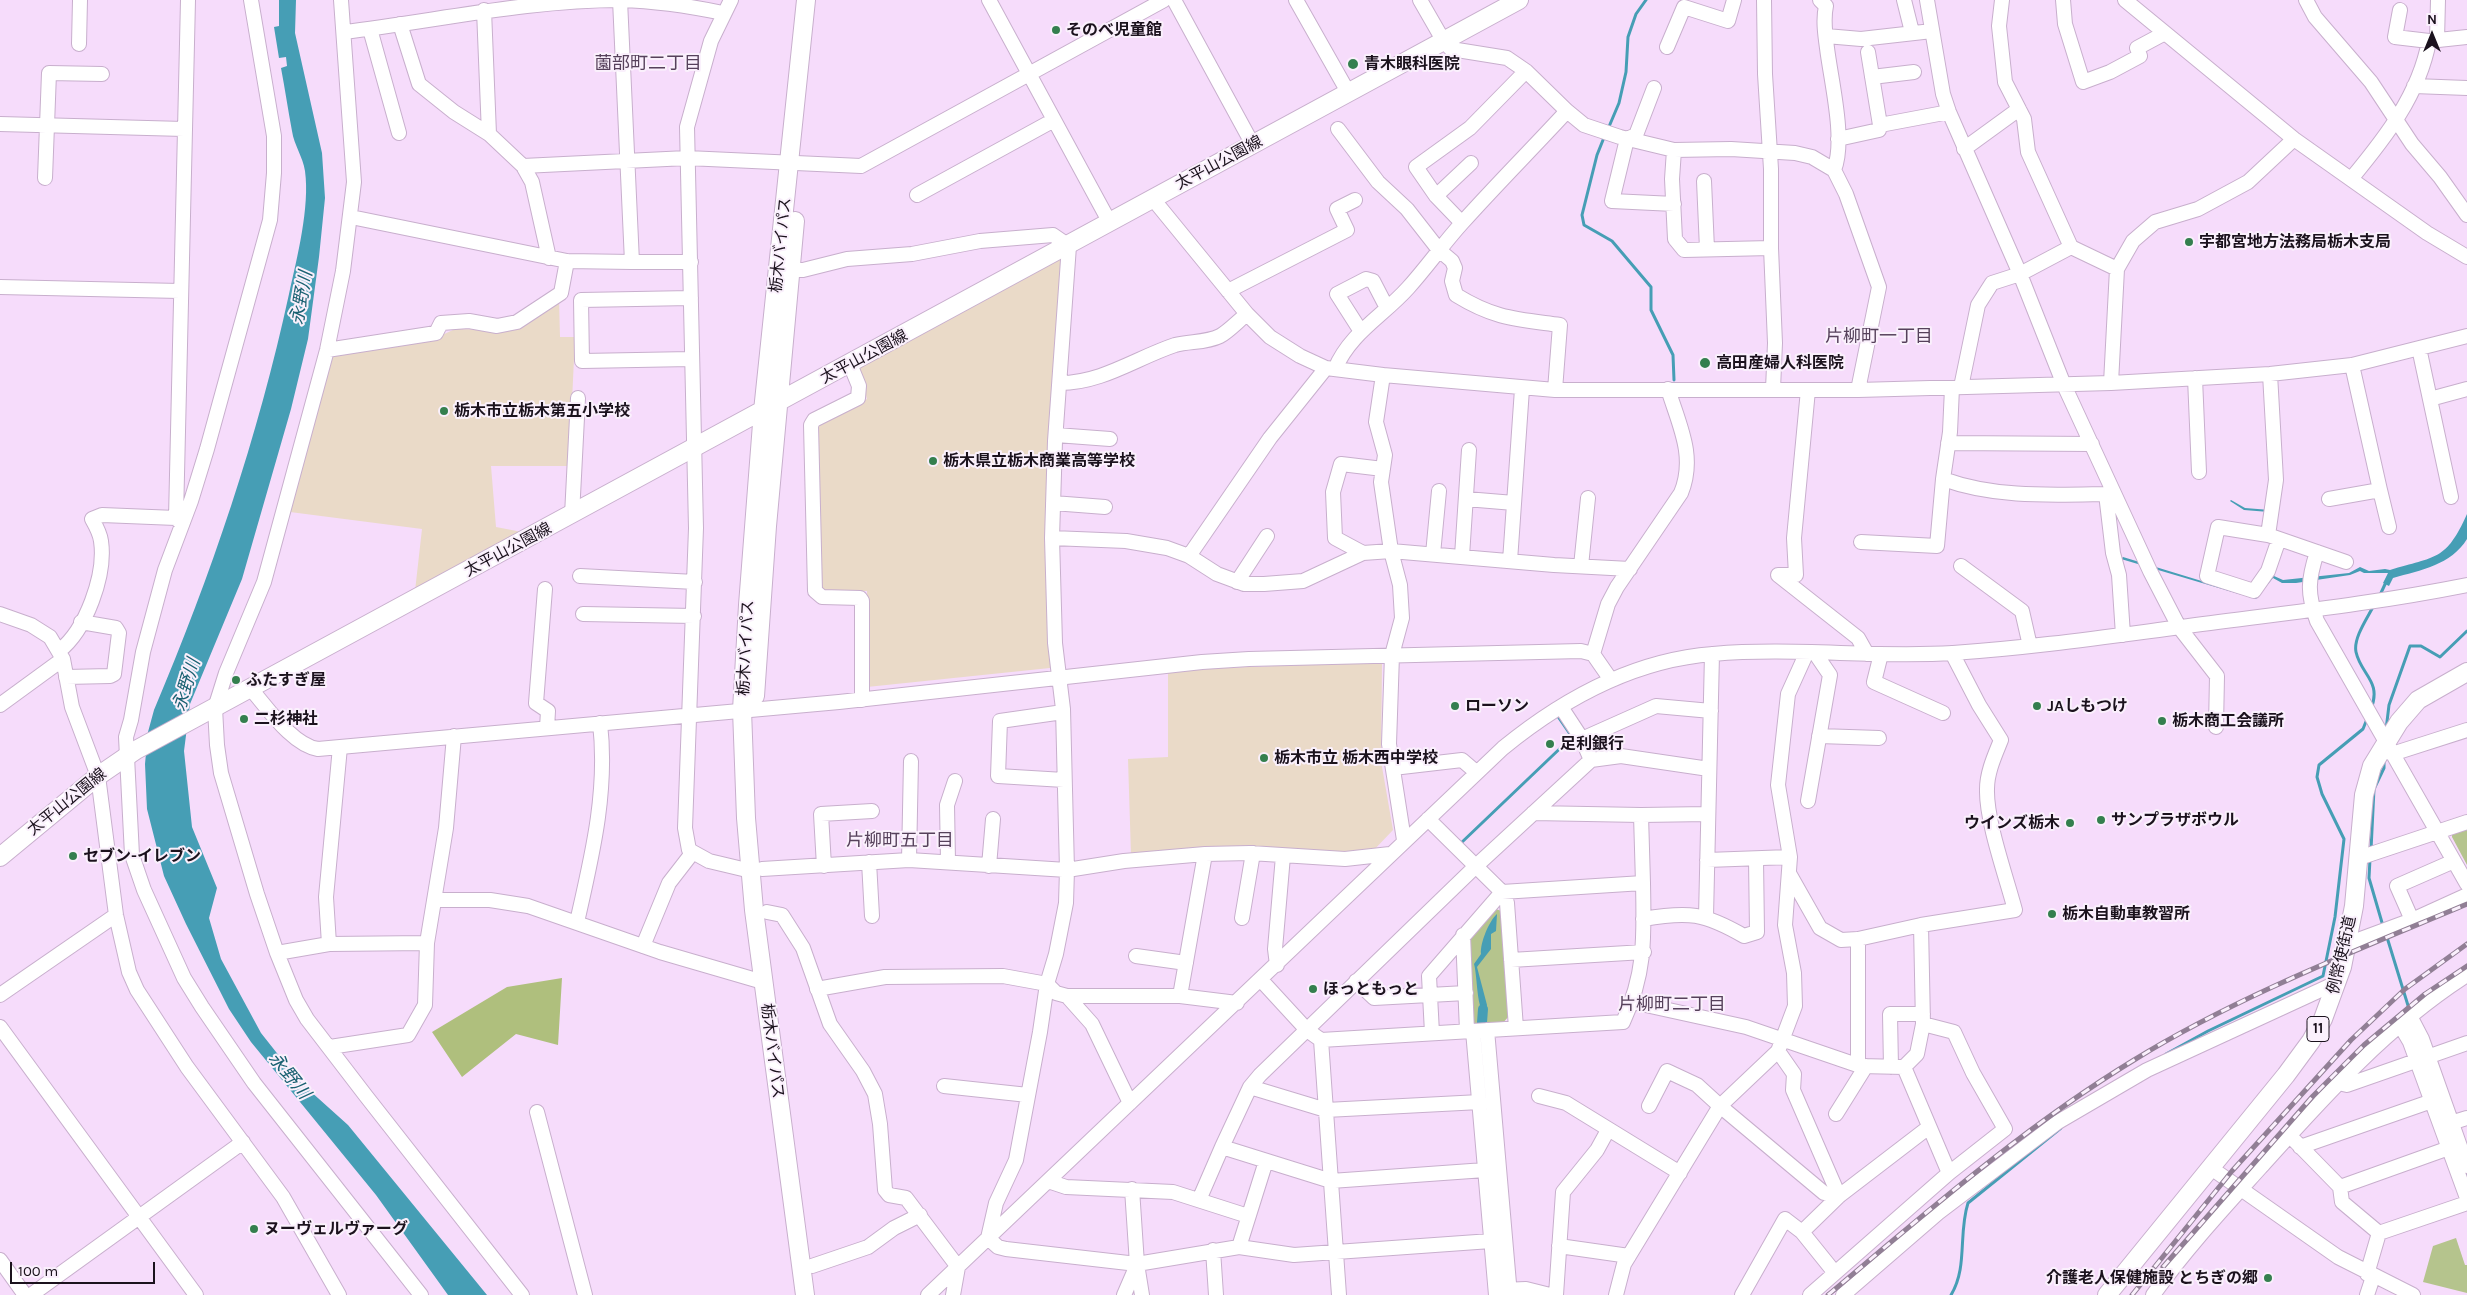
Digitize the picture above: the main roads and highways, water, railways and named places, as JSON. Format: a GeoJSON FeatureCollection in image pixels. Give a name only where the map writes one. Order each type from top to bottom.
{"type":"FeatureCollection","features":[{"type":"Feature","properties":{"kind":"main road","name":"栃木バイパス"},"geometry":{"type":"LineString","coordinates":[[805,1295],[763,982],[756,870],[756,789],[748,709],[762,580],[770,407],[795,164],[806,0]]}},
{"type":"Feature","properties":{"kind":"main road","name":"栃木バイパス"},"geometry":{"type":"LineString","coordinates":[[795,164],[818,0]]}},
{"type":"Feature","properties":{"kind":"main road","name":"太平山公園線"},"geometry":{"type":"LineString","coordinates":[[0,857],[98,776],[131,753],[1069,246],[1519,0]]}},
{"type":"Feature","properties":{"kind":"main road","name":"例幣使街道"},"geometry":{"type":"LineString","coordinates":[[2107,1295],[2211,1168],[2311,1041],[2323,1019],[2338,982],[2347,944],[2359,858],[2362,812],[2368,778],[2378,753],[2389,748],[2398,722],[2418,700],[2467,672]]}},
{"type":"Feature","properties":{"kind":"main road","name":"栃木バイパス"},"geometry":{"type":"LineString","coordinates":[[756,870],[767,912],[816,1295]]}},
{"type":"Feature","properties":{"kind":"water","name":"永野川"},"geometry":{"type":"Polygon","coordinates":[[[279,0],[296,0],[295,33],[322,153],[325,198],[319,257],[308,339],[291,409],[242,579],[190,704],[184,751],[192,827],[217,888],[209,918],[221,959],[261,1033],[299,1081],[348,1125],[487,1295],[448,1295],[376,1195],[251,1042],[229,1009],[164,876],[147,809],[145,764],[148,732],[154,710],[214,557],[248,453],[277,347],[302,232],[306,200],[305,171],[293,136],[281,68],[287,66],[286,57],[279,58],[274,27],[279,26],[279,0]]]}},
{"type":"Feature","properties":{"kind":"water"},"geometry":{"type":"Polygon","coordinates":[[[2231,500],[2245,508],[2270,510],[2275,513],[2276,569],[2274,576],[2283,580],[2349,573],[2360,567],[2369,571],[2390,570],[2429,559],[2446,549],[2453,541],[2467,514],[2467,539],[2453,555],[2444,561],[2393,578],[2389,586],[2383,583],[2388,573],[2364,573],[2360,571],[2350,575],[2296,583],[2282,583],[2273,578],[2256,599],[2121,559],[2123,557],[2254,597],[2274,568],[2269,512],[2244,510],[2231,500]]]}},
{"type":"Feature","properties":{"kind":"water"},"geometry":{"type":"Polygon","coordinates":[[[1497,914],[1496,931],[1491,934],[1491,949],[1477,967],[1487,1005],[1486,1009],[1482,1009],[1479,1001],[1474,964],[1481,954],[1482,944],[1488,927],[1497,914]]]}},
{"type":"Feature","properties":{"kind":"waterway"},"geometry":{"type":"LineString","coordinates":[[1608,129],[1619,103],[1626,72],[1628,37],[1636,14],[1646,0]]}},
{"type":"Feature","properties":{"kind":"waterway"},"geometry":{"type":"LineString","coordinates":[[1605,135],[1597,155],[1582,215],[1584,225],[1612,241],[1651,287],[1651,310],[1673,355],[1674,380]]}},
{"type":"Feature","properties":{"kind":"waterway"},"geometry":{"type":"LineString","coordinates":[[2380,595],[2387,580]]}},
{"type":"Feature","properties":{"kind":"waterway"},"geometry":{"type":"LineString","coordinates":[[2371,709],[2374,692],[2370,679],[2359,660],[2356,646],[2359,634],[2374,605]]}},
{"type":"Feature","properties":{"kind":"waterway"},"geometry":{"type":"LineString","coordinates":[[2386,730],[2389,705],[2410,646],[2421,646],[2440,657],[2467,631]]}},
{"type":"Feature","properties":{"kind":"waterway"},"geometry":{"type":"LineString","coordinates":[[1460,844],[1572,737],[1559,718]]}},
{"type":"Feature","properties":{"kind":"waterway"},"geometry":{"type":"LineString","coordinates":[[2166,1054],[2208,1031],[2323,976],[2335,917],[2344,839],[2322,794],[2317,777],[2319,765],[2363,729],[2367,719]]}},
{"type":"Feature","properties":{"kind":"waterway"},"geometry":{"type":"LineString","coordinates":[[2371,850],[2374,789],[2384,768],[2384,759]]}},
{"type":"Feature","properties":{"kind":"waterway"},"geometry":{"type":"LineString","coordinates":[[2370,859],[2369,878],[2383,926]]}},
{"type":"Feature","properties":{"kind":"waterway"},"geometry":{"type":"LineString","coordinates":[[2386,934],[2410,1012]]}},
{"type":"Feature","properties":{"kind":"waterway"},"geometry":{"type":"LineString","coordinates":[[1483,1009],[1481,1036],[1483,1063]]}},
{"type":"Feature","properties":{"kind":"waterway"},"geometry":{"type":"LineString","coordinates":[[1951,1295],[1959,1273],[1968,1203],[2061,1128]]}},
{"type":"Feature","properties":{"kind":"waterway"},"geometry":{"type":"LineString","coordinates":[[2464,1169],[2467,1177]]}},
{"type":"Feature","properties":{"kind":"waterway"},"geometry":{"type":"LineString","coordinates":[[1495,1197],[1499,1247]]}},
{"type":"Feature","properties":{"kind":"railway"},"geometry":{"type":"LineString","coordinates":[[1828,1295],[1939,1202],[2015,1142],[2093,1086],[2134,1060],[2214,1015],[2256,995],[2340,957],[2467,904]]}},
{"type":"Feature","properties":{"kind":"railway"},"geometry":{"type":"LineString","coordinates":[[2132,1295],[2232,1171],[2351,1040],[2405,989],[2467,944]]}},
{"type":"Feature","properties":{"kind":"railway"},"geometry":{"type":"LineString","coordinates":[[2163,1267],[2313,1096],[2364,1045],[2425,994],[2467,966]]}},
{"type":"Feature","properties":{"kind":"place","name":"そのべ児童館"},"geometry":{"type":"Point","coordinates":[1056,30]}},
{"type":"Feature","properties":{"kind":"place","name":"青木眼科医院"},"geometry":{"type":"Point","coordinates":[1353,64]}},
{"type":"Feature","properties":{"kind":"place","name":"宇都宮地方法務局栃木支局"},"geometry":{"type":"Point","coordinates":[2189,242]}},
{"type":"Feature","properties":{"kind":"place","name":"高田産婦人科医院"},"geometry":{"type":"Point","coordinates":[1705,363]}},
{"type":"Feature","properties":{"kind":"place","name":"栃木市立栃木第五小学校"},"geometry":{"type":"Point","coordinates":[444,411]}},
{"type":"Feature","properties":{"kind":"place","name":"栃木県立栃木商業高等学校"},"geometry":{"type":"Point","coordinates":[933,461]}},
{"type":"Feature","properties":{"kind":"place","name":"ふたすぎ屋"},"geometry":{"type":"Point","coordinates":[236,680]}},
{"type":"Feature","properties":{"kind":"place","name":"ローソン"},"geometry":{"type":"Point","coordinates":[1455,706]}},
{"type":"Feature","properties":{"kind":"place","name":"JAしもつけ"},"geometry":{"type":"Point","coordinates":[2037,706]}},
{"type":"Feature","properties":{"kind":"place","name":"二杉神社"},"geometry":{"type":"Point","coordinates":[244,719]}},
{"type":"Feature","properties":{"kind":"place","name":"栃木商工会議所"},"geometry":{"type":"Point","coordinates":[2162,721]}},
{"type":"Feature","properties":{"kind":"place","name":"足利銀行"},"geometry":{"type":"Point","coordinates":[1550,744]}},
{"type":"Feature","properties":{"kind":"place","name":"栃木市立 栃木西中学校"},"geometry":{"type":"Point","coordinates":[1264,758]}},
{"type":"Feature","properties":{"kind":"place","name":"サンプラザボウル"},"geometry":{"type":"Point","coordinates":[2101,820]}},
{"type":"Feature","properties":{"kind":"place","name":"ウインズ栃木"},"geometry":{"type":"Point","coordinates":[2070,823]}},
{"type":"Feature","properties":{"kind":"place","name":"セブン-イレブン"},"geometry":{"type":"Point","coordinates":[73,856]}},
{"type":"Feature","properties":{"kind":"place","name":"栃木自動車教習所"},"geometry":{"type":"Point","coordinates":[2052,914]}},
{"type":"Feature","properties":{"kind":"place","name":"ほっともっと"},"geometry":{"type":"Point","coordinates":[1313,989]}},
{"type":"Feature","properties":{"kind":"place","name":"ヌーヴェルヴァーグ"},"geometry":{"type":"Point","coordinates":[254,1229]}},
{"type":"Feature","properties":{"kind":"place","name":"介護老人保健施設 とちぎの郷"},"geometry":{"type":"Point","coordinates":[2268,1278]}},
{"type":"Feature","properties":{"kind":"district","name":"薗部町二丁目"},"geometry":{"type":"Point","coordinates":[648,64]}},
{"type":"Feature","properties":{"kind":"district","name":"片柳町一丁目"},"geometry":{"type":"Point","coordinates":[1879,337]}},
{"type":"Feature","properties":{"kind":"district","name":"片柳町五丁目"},"geometry":{"type":"Point","coordinates":[900,841]}},
{"type":"Feature","properties":{"kind":"district","name":"片柳町二丁目"},"geometry":{"type":"Point","coordinates":[1672,1005]}}]}
